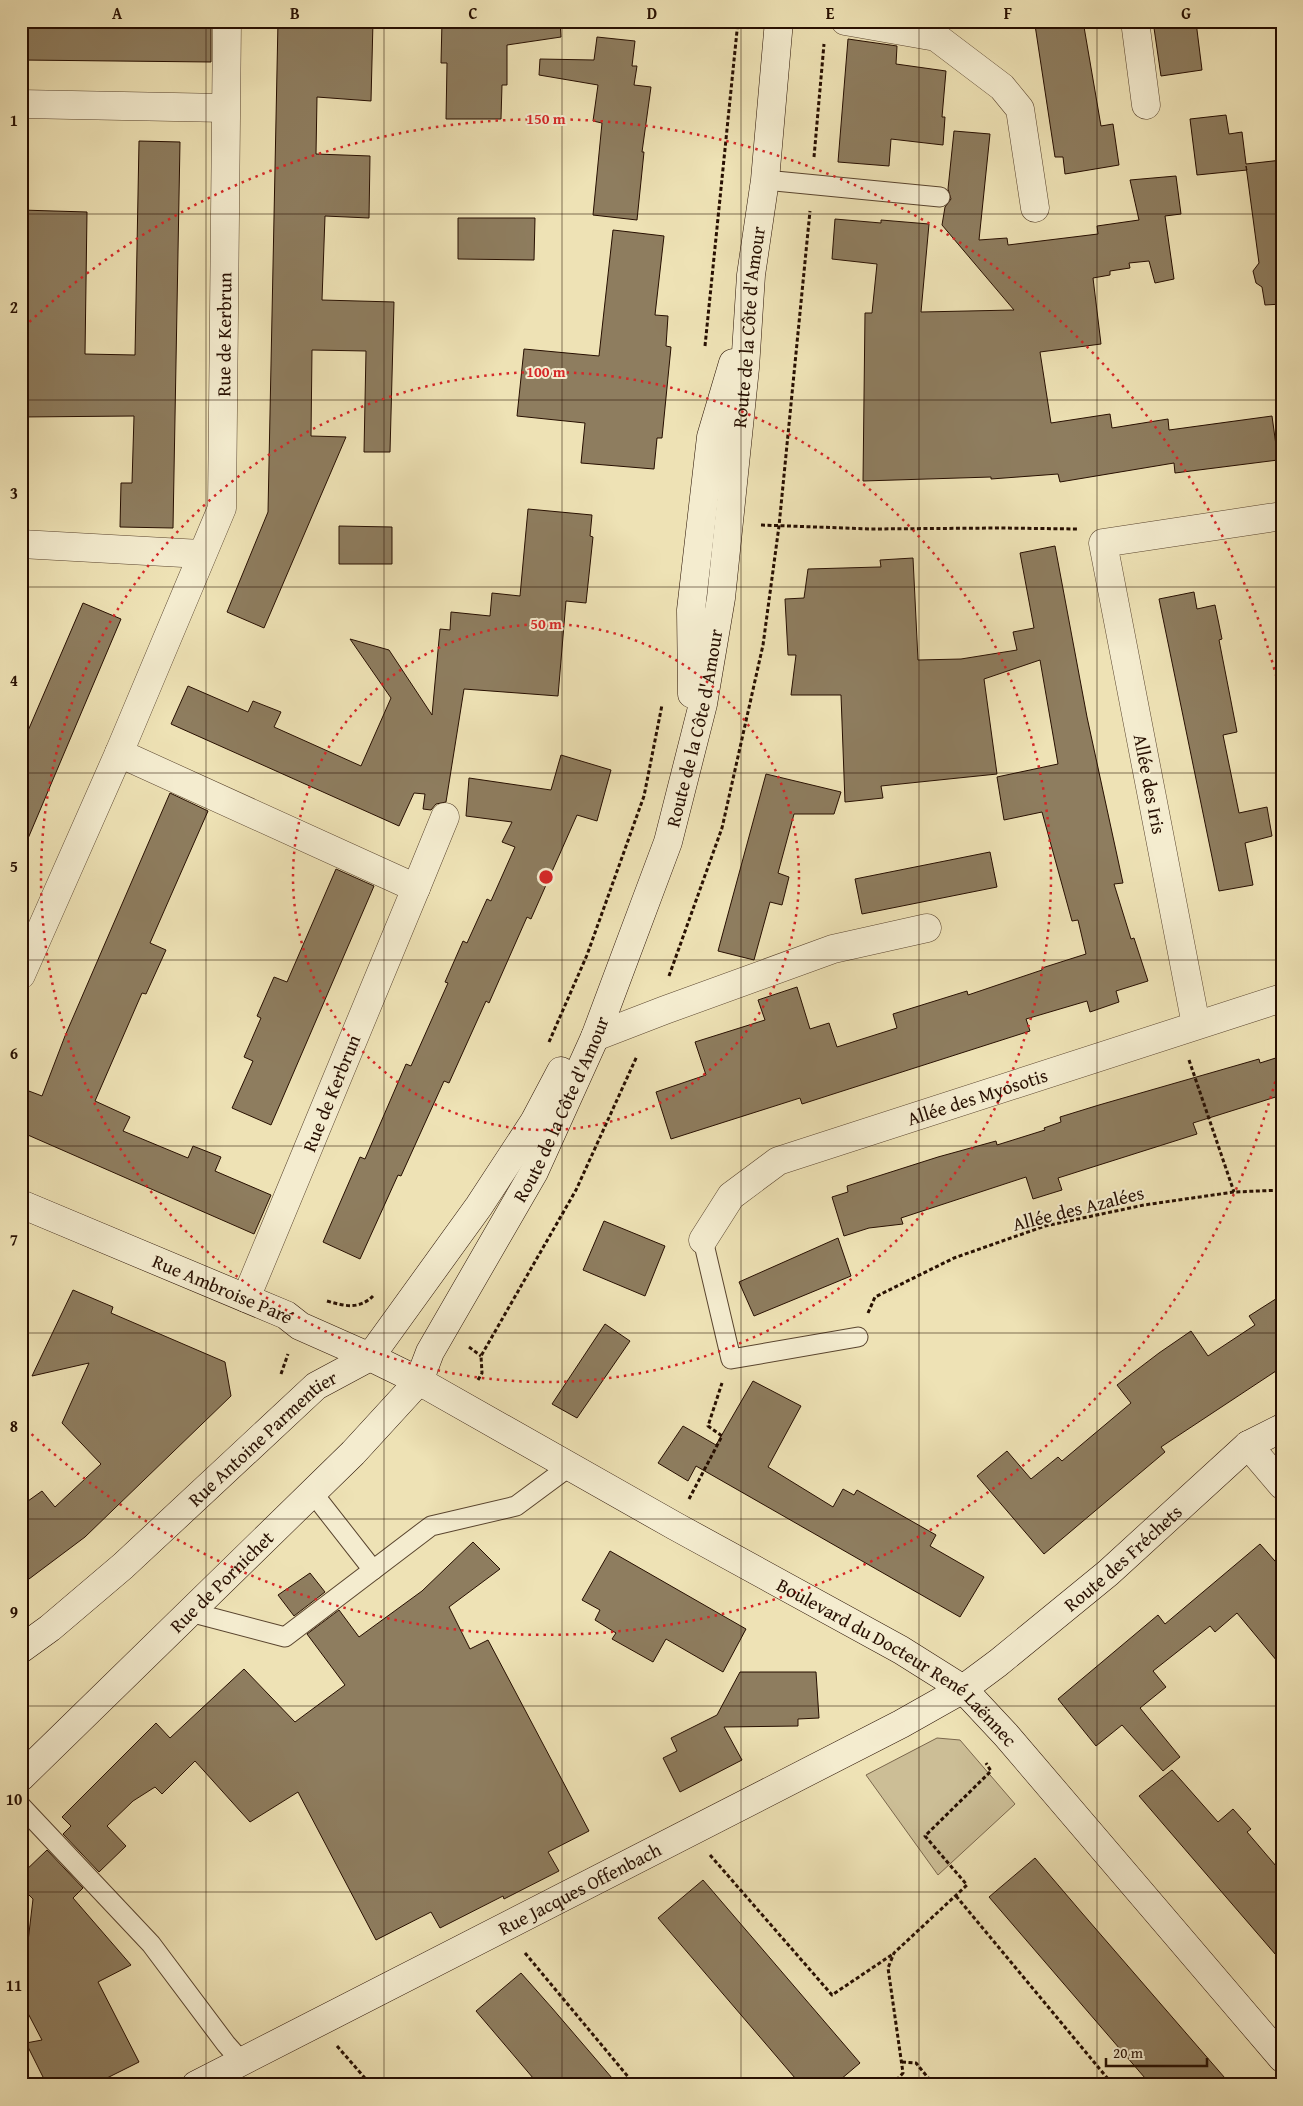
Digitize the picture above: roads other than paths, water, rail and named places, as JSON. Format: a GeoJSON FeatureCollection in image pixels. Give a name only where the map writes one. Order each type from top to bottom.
{"type":"FeatureCollection","features":[{"type":"Feature","properties":{"kind":"street","name":"Rue de Kerbrun"},"geometry":{"type":"LineString","coordinates":[[21,975],[119,753],[201,554],[222,508],[227,21]]}},
{"type":"Feature","properties":{"kind":"street","name":"Route de la Côte d'Amour"},"geometry":{"type":"LineString","coordinates":[[479,1206],[534,1122],[576,1043],[616,947],[653,842],[692,692],[691,610],[711,437],[733,365],[739,274],[767,21]]}},
{"type":"Feature","properties":{"kind":"street","name":"Route de la Côte d'Amour"},"geometry":{"type":"LineString","coordinates":[[419,1381],[430,1352],[534,1172],[595,1037],[668,842],[704,704],[721,598],[745,368],[751,275],[765,180],[779,21]]}},
{"type":"Feature","properties":{"kind":"street"},"geometry":{"type":"LineString","coordinates":[[845,21],[941,29],[1002,87],[1020,109],[1035,208]]}},
{"type":"Feature","properties":{"kind":"street"},"geometry":{"type":"LineString","coordinates":[[1135,21],[1146,105]]}},
{"type":"Feature","properties":{"kind":"street"},"geometry":{"type":"LineString","coordinates":[[21,104],[226,108]]}},
{"type":"Feature","properties":{"kind":"street","name":"Allée des Iris"},"geometry":{"type":"LineString","coordinates":[[1188,1028],[1103,543],[1282,516]]}},
{"type":"Feature","properties":{"kind":"street"},"geometry":{"type":"LineString","coordinates":[[21,544],[201,554]]}},
{"type":"Feature","properties":{"kind":"street"},"geometry":{"type":"LineString","coordinates":[[119,753],[416,888]]}},
{"type":"Feature","properties":{"kind":"street","name":"Rue de Kerbrun"},"geometry":{"type":"LineString","coordinates":[[246,1298],[445,817]]}},
{"type":"Feature","properties":{"kind":"street"},"geometry":{"type":"LineString","coordinates":[[595,1037],[833,949],[927,928]]}},
{"type":"Feature","properties":{"kind":"street","name":"Allée des Myosotis"},"geometry":{"type":"LineString","coordinates":[[704,1240],[731,1196],[778,1161],[1282,998]]}},
{"type":"Feature","properties":{"kind":"street","name":"Rue Ambroise Paré"},"geometry":{"type":"LineString","coordinates":[[22,1205],[286,1315],[300,1326],[419,1381]]}},
{"type":"Feature","properties":{"kind":"street","name":"Rue Antoine Parmentier"},"geometry":{"type":"LineString","coordinates":[[21,1649],[50,1628],[124,1566],[316,1386],[370,1357],[479,1206]]}},
{"type":"Feature","properties":{"kind":"street","name":"Boulevard du Docteur René Laënnec"},"geometry":{"type":"LineString","coordinates":[[419,1381],[675,1526],[901,1650],[963,1689],[1006,1735],[1282,2058]]}},
{"type":"Feature","properties":{"kind":"street","name":"Rue de Pornichet"},"geometry":{"type":"LineString","coordinates":[[21,1777],[353,1453],[419,1381]]}},
{"type":"Feature","properties":{"kind":"street","name":"Route des Fréchets"},"geometry":{"type":"LineString","coordinates":[[963,1689],[998,1663],[1108,1573],[1248,1445],[1282,1428]]}},
{"type":"Feature","properties":{"kind":"street"},"geometry":{"type":"LineString","coordinates":[[1248,1445],[1282,1485]]}},
{"type":"Feature","properties":{"kind":"street","name":"Rue Jacques Offenbach"},"geometry":{"type":"LineString","coordinates":[[196,2085],[901,1724],[963,1689]]}},
{"type":"Feature","properties":{"kind":"lane"},"geometry":{"type":"LineString","coordinates":[[765,180],[940,197]]}},
{"type":"Feature","properties":{"kind":"lane"},"geometry":{"type":"LineString","coordinates":[[704,1240],[731,1359],[858,1337]]}},
{"type":"Feature","properties":{"kind":"lane"},"geometry":{"type":"LineString","coordinates":[[190,1612],[285,1637],[431,1526],[516,1506],[570,1466]]}},
{"type":"Feature","properties":{"kind":"lane"},"geometry":{"type":"LineString","coordinates":[[312,1492],[374,1570]]}},
{"type":"Feature","properties":{"kind":"lane"},"geometry":{"type":"LineString","coordinates":[[21,1806],[151,1944],[226,2044],[241,2061]]}}]}
